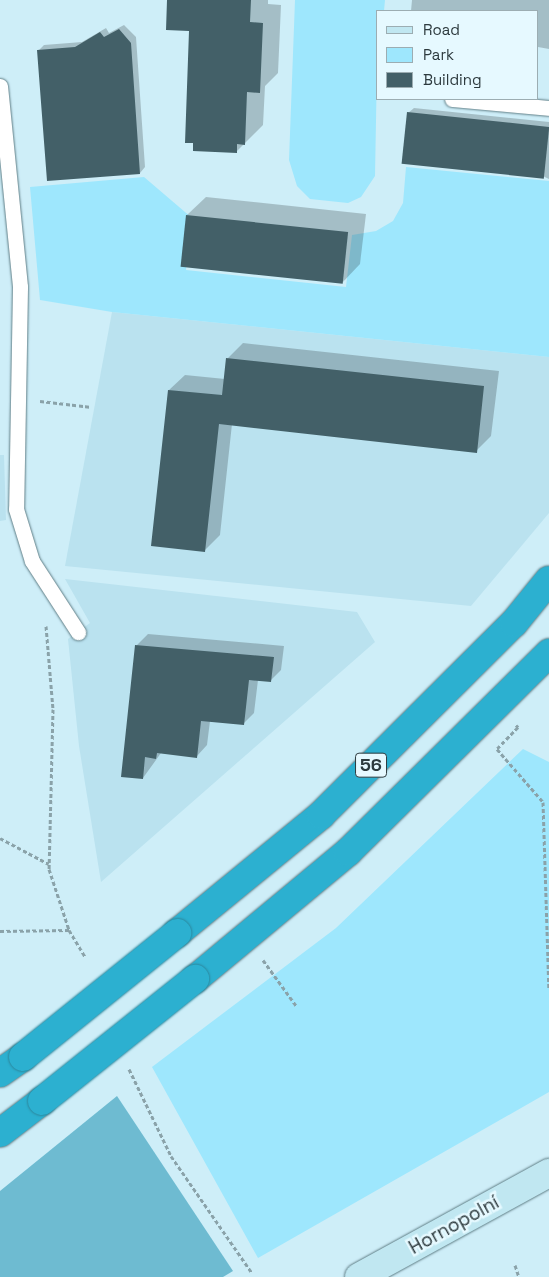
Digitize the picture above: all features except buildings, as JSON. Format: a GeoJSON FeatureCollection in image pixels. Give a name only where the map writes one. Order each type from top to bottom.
{"type":"FeatureCollection","features":[{"type":"Feature","properties":{"kind":"highway","name":"56"},"geometry":{"type":"LineString","coordinates":[[0,1073],[23,1057],[321,815],[514,623],[549,580]]}},
{"type":"Feature","properties":{"kind":"highway","name":"56"},"geometry":{"type":"LineString","coordinates":[[0,1133],[195,978],[348,852],[549,653]]}},
{"type":"Feature","properties":{"kind":"street","name":"Hornopolní"},"geometry":{"type":"LineString","coordinates":[[359,1277],[549,1173]]}},
{"type":"Feature","properties":{"kind":"lane"},"geometry":{"type":"LineString","coordinates":[[0,86],[20,287],[21,399],[16,509],[32,561],[49,590],[78,632]]}},
{"type":"Feature","properties":{"kind":"lane"},"geometry":{"type":"LineString","coordinates":[[463,100],[549,108]]}},
{"type":"Feature","properties":{"kind":"path"},"geometry":{"type":"LineString","coordinates":[[21,399],[92,407]]}},
{"type":"Feature","properties":{"kind":"path"},"geometry":{"type":"LineString","coordinates":[[49,590],[45,621],[53,709],[49,864],[53,889],[69,930],[85,957]]}},
{"type":"Feature","properties":{"kind":"path"},"geometry":{"type":"LineString","coordinates":[[497,749],[543,802],[549,989]]}},
{"type":"Feature","properties":{"kind":"path"},"geometry":{"type":"LineString","coordinates":[[0,838],[49,864]]}},
{"type":"Feature","properties":{"kind":"path"},"geometry":{"type":"LineString","coordinates":[[0,931],[69,930]]}},
{"type":"Feature","properties":{"kind":"path"},"geometry":{"type":"LineString","coordinates":[[262,958],[298,1007]]}},
{"type":"Feature","properties":{"kind":"path"},"geometry":{"type":"LineString","coordinates":[[129,1068],[170,1156],[252,1273]]}},
{"type":"Feature","properties":{"kind":"path"},"geometry":{"type":"LineString","coordinates":[[515,1265],[519,1277]]}},
{"type":"Feature","properties":{"kind":"shaded area"},"geometry":{"type":"Polygon","coordinates":[[[112,312],[549,357],[549,513],[471,606],[65,566],[112,312]]]}},
{"type":"Feature","properties":{"kind":"shaded area"},"geometry":{"type":"Polygon","coordinates":[[[0,455],[4,455],[6,520],[0,521],[0,455]]]}},
{"type":"Feature","properties":{"kind":"shaded area"},"geometry":{"type":"Polygon","coordinates":[[[65,579],[357,612],[375,642],[101,882],[79,746],[68,639],[90,623],[65,579]]]}},
{"type":"Feature","properties":{"kind":"shaded area"},"geometry":{"type":"Polygon","coordinates":[[[117,1096],[233,1271],[223,1277],[0,1277],[0,1191],[117,1096]]]}},
{"type":"Feature","properties":{"kind":"green space"},"geometry":{"type":"Polygon","coordinates":[[[295,0],[385,0],[384,10],[376,10],[375,176],[361,197],[348,203],[310,199],[297,186],[289,160],[295,0]]]}},
{"type":"Feature","properties":{"kind":"green space"},"geometry":{"type":"Polygon","coordinates":[[[406,167],[549,181],[549,357],[112,312],[40,300],[30,187],[144,177],[192,218],[186,270],[346,287],[352,235],[376,231],[393,221],[403,203],[406,167]]]}},
{"type":"Feature","properties":{"kind":"green space"},"geometry":{"type":"Polygon","coordinates":[[[523,749],[549,762],[549,1092],[258,1258],[152,1067],[336,928],[523,749]]]}}]}
